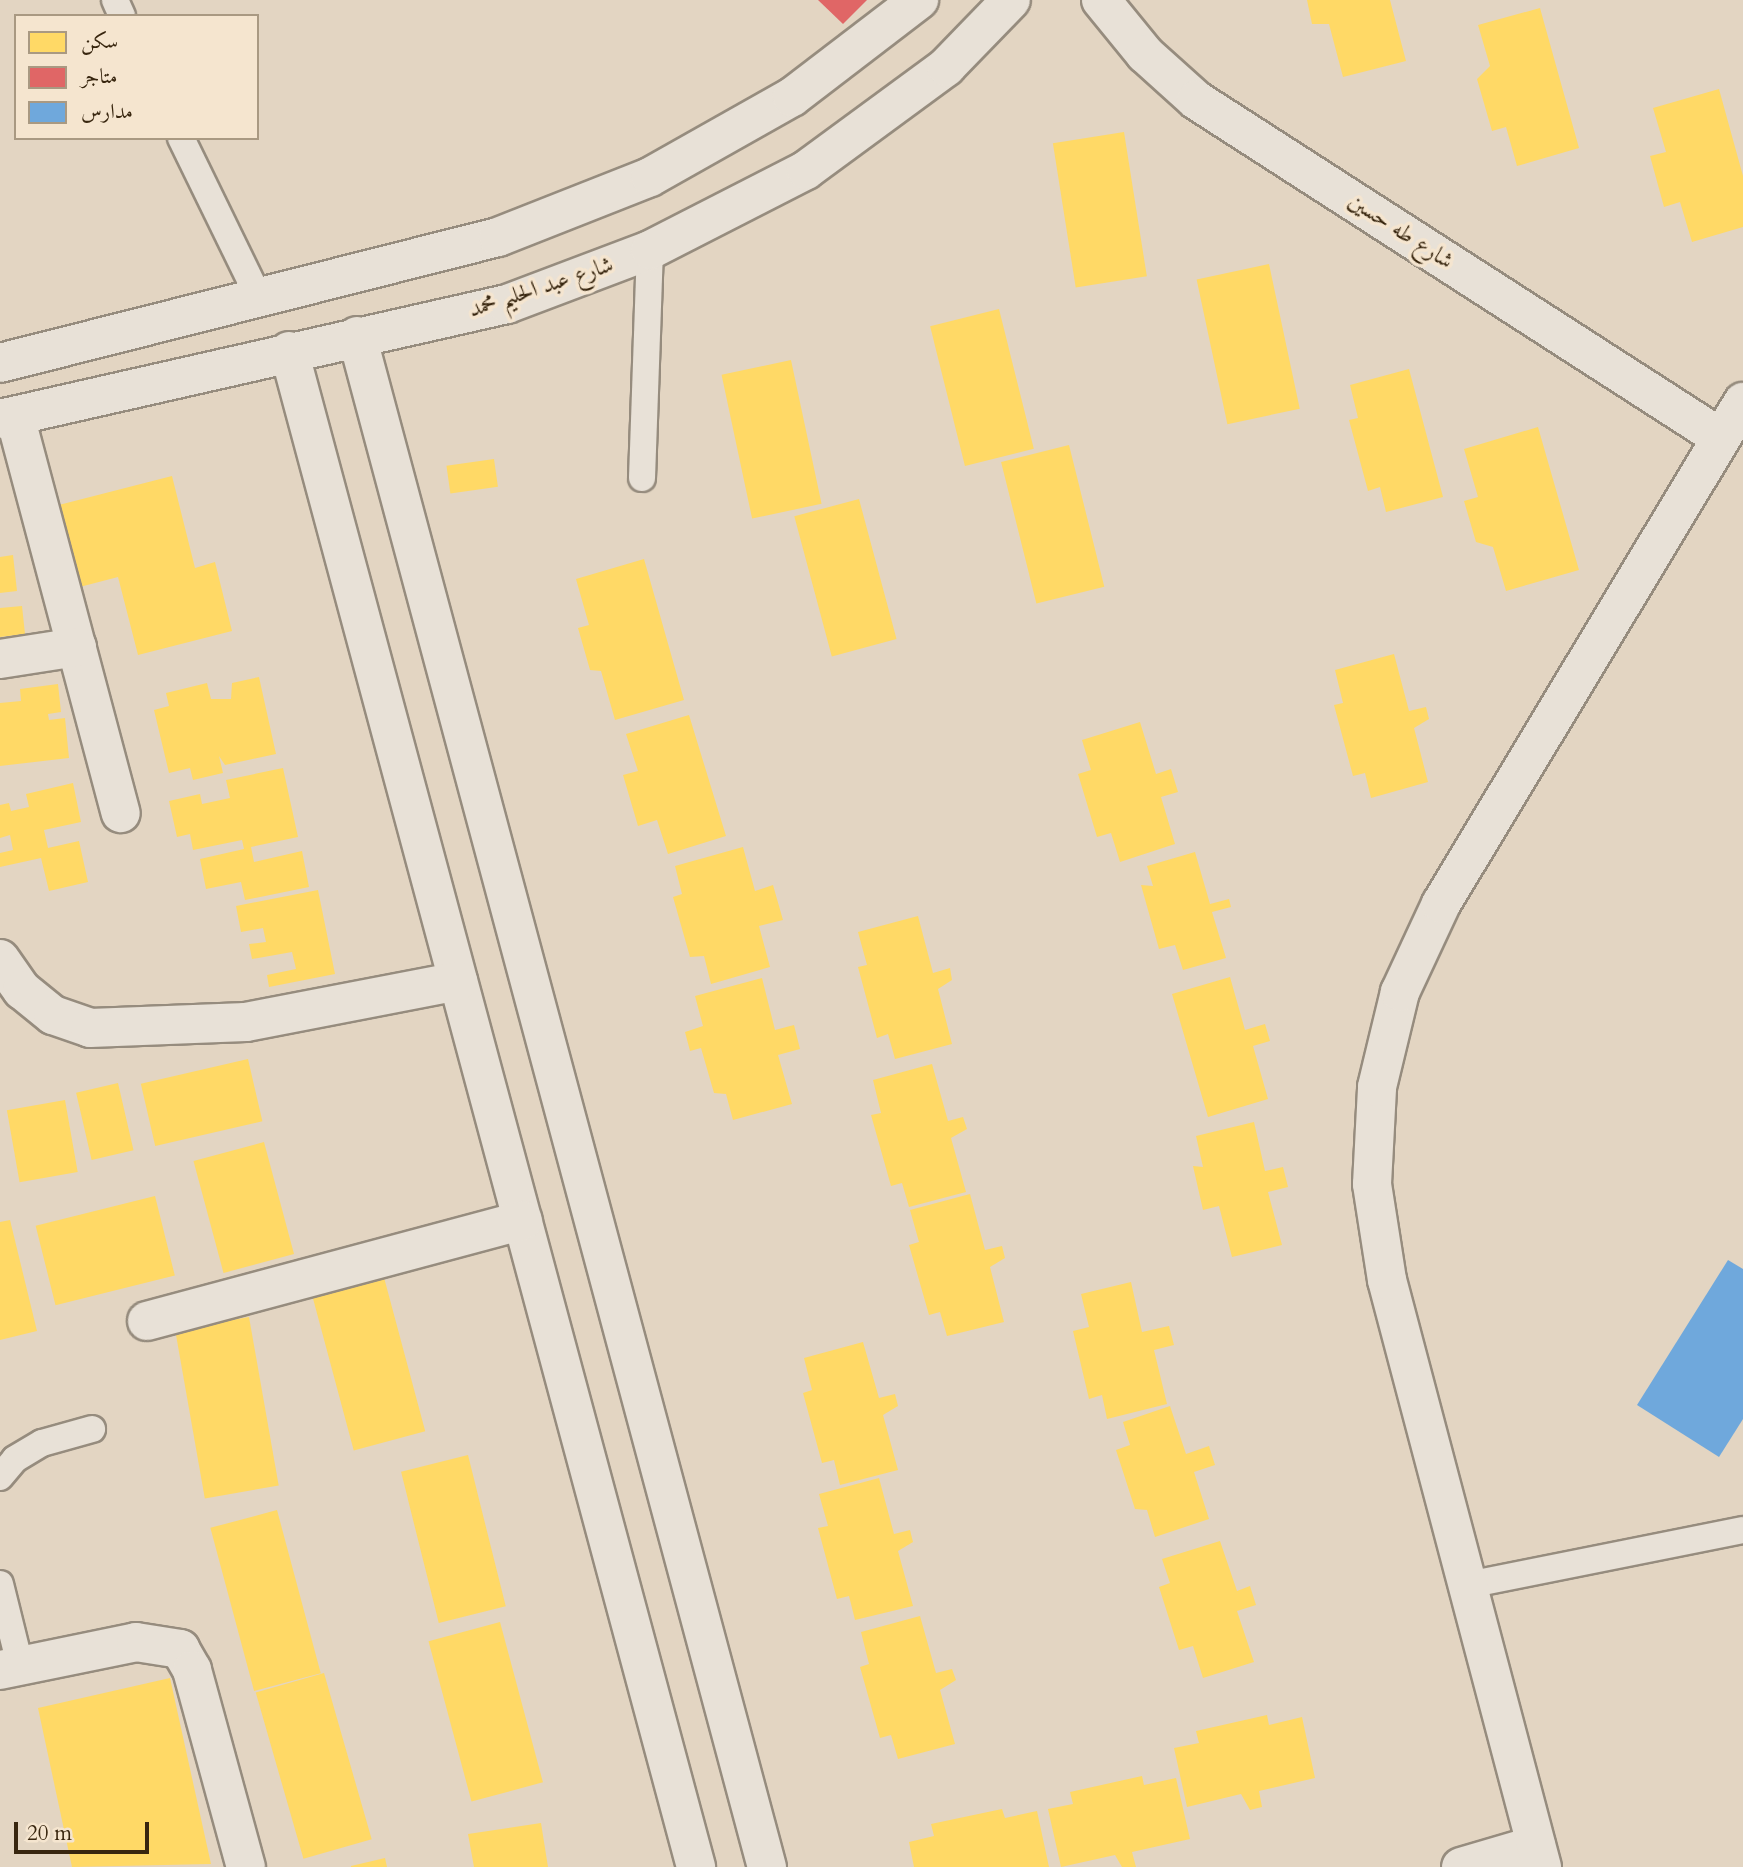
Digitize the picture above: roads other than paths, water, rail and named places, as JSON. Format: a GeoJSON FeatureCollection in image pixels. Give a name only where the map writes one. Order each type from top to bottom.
{"type":"FeatureCollection","features":[{"type":"Feature","properties":{"kind":"street"},"geometry":{"type":"LineString","coordinates":[[0,363],[498,237],[650,177],[792,97],[919,0]]}},
{"type":"Feature","properties":{"kind":"street","name":"شارع عبد الحليم محمد"},"geometry":{"type":"LineString","coordinates":[[8,418],[289,351],[507,304],[650,250],[806,170],[946,67],[1011,0]]}},
{"type":"Feature","properties":{"kind":"street","name":"شارع طه حسين"},"geometry":{"type":"LineString","coordinates":[[1101,0],[1145,54],[1196,100],[1721,438]]}},
{"type":"Feature","properties":{"kind":"street"},"geometry":{"type":"LineString","coordinates":[[356,336],[767,1867]]}},
{"type":"Feature","properties":{"kind":"street"},"geometry":{"type":"LineString","coordinates":[[289,351],[696,1867]]}},
{"type":"Feature","properties":{"kind":"street"},"geometry":{"type":"LineString","coordinates":[[1461,1867],[1539,1856],[1387,1280],[1372,1184],[1377,1087],[1400,992],[1441,904],[1743,402]]}},
{"type":"Feature","properties":{"kind":"street"},"geometry":{"type":"LineString","coordinates":[[8,418],[77,647],[121,813]]}},
{"type":"Feature","properties":{"kind":"street"},"geometry":{"type":"LineString","coordinates":[[0,659],[77,647]]}},
{"type":"Feature","properties":{"kind":"street"},"geometry":{"type":"LineString","coordinates":[[0,959],[22,990],[53,1016],[90,1028],[246,1022],[458,981]]}},
{"type":"Feature","properties":{"kind":"street"},"geometry":{"type":"LineString","coordinates":[[147,1321],[523,1220]]}},
{"type":"Feature","properties":{"kind":"street"},"geometry":{"type":"LineString","coordinates":[[10,1667],[136,1642],[180,1649],[192,1670],[246,1867]]}},
{"type":"Feature","properties":{"kind":"lane"},"geometry":{"type":"LineString","coordinates":[[182,140],[258,296]]}},
{"type":"Feature","properties":{"kind":"lane"},"geometry":{"type":"LineString","coordinates":[[642,478],[650,250]]}},
{"type":"Feature","properties":{"kind":"lane"},"geometry":{"type":"LineString","coordinates":[[0,1477],[15,1458],[42,1443],[92,1429]]}},
{"type":"Feature","properties":{"kind":"lane"},"geometry":{"type":"LineString","coordinates":[[1468,1585],[1743,1530]]}},
{"type":"Feature","properties":{"kind":"lane"},"geometry":{"type":"LineString","coordinates":[[0,1584],[10,1667]]}}]}
